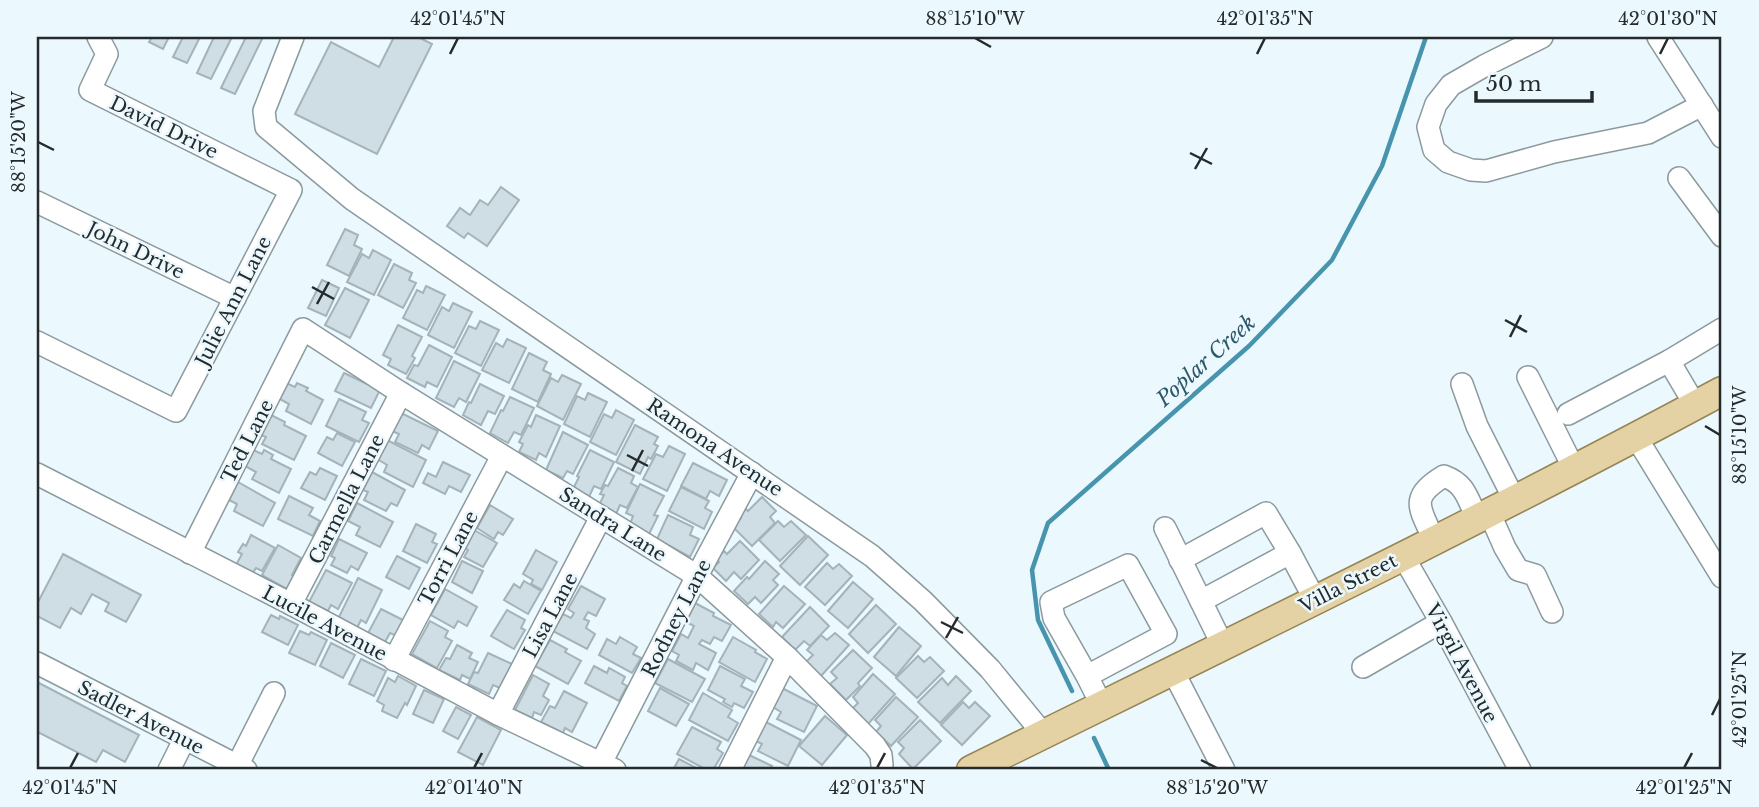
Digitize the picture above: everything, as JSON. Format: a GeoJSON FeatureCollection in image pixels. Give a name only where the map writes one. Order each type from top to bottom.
{"type":"FeatureCollection","features":[{"type":"Feature","properties":{"kind":"main road","name":"Villa Street"},"geometry":{"type":"LineString","coordinates":[[972,770],[1434,540],[1722,391]]}},
{"type":"Feature","properties":{"kind":"street","name":"David Drive"},"geometry":{"type":"LineString","coordinates":[[98,37],[107,54],[90,90],[291,190]]}},
{"type":"Feature","properties":{"kind":"street","name":"Ramona Avenue"},"geometry":{"type":"LineString","coordinates":[[293,37],[264,111],[266,127],[352,199],[872,556],[923,601],[990,669],[1044,734]]}},
{"type":"Feature","properties":{"kind":"street"},"geometry":{"type":"LineString","coordinates":[[1542,37],[1451,85],[1436,104],[1428,127],[1434,150],[1448,162],[1471,170],[1486,171],[1554,152],[1648,133],[1702,105]]}},
{"type":"Feature","properties":{"kind":"street"},"geometry":{"type":"LineString","coordinates":[[1658,37],[1722,137]]}},
{"type":"Feature","properties":{"kind":"street"},"geometry":{"type":"LineString","coordinates":[[1679,178],[1721,230]]}},
{"type":"Feature","properties":{"kind":"street","name":"Julie Ann Lane"},"geometry":{"type":"LineString","coordinates":[[37,342],[176,411],[291,190]]}},
{"type":"Feature","properties":{"kind":"street","name":"John Drive"},"geometry":{"type":"LineString","coordinates":[[37,202],[235,298]]}},
{"type":"Feature","properties":{"kind":"street","name":"Sandra Lane"},"geometry":{"type":"LineString","coordinates":[[303,329],[401,393],[697,576],[787,657],[875,746],[881,755],[882,765]]}},
{"type":"Feature","properties":{"kind":"street","name":"Ted Lane"},"geometry":{"type":"LineString","coordinates":[[190,553],[303,329]]}},
{"type":"Feature","properties":{"kind":"street"},"geometry":{"type":"LineString","coordinates":[[1567,414],[1669,361],[1722,329]]}},
{"type":"Feature","properties":{"kind":"street"},"geometry":{"type":"LineString","coordinates":[[1669,361],[1695,405]]}},
{"type":"Feature","properties":{"kind":"street"},"geometry":{"type":"LineString","coordinates":[[1528,377],[1574,469]]}},
{"type":"Feature","properties":{"kind":"street"},"geometry":{"type":"LineString","coordinates":[[1462,384],[1477,426],[1493,510],[1505,548],[1518,570],[1535,575],[1552,612]]}},
{"type":"Feature","properties":{"kind":"street","name":"Carmella Lane"},"geometry":{"type":"LineString","coordinates":[[291,604],[401,393]]}},
{"type":"Feature","properties":{"kind":"street"},"geometry":{"type":"LineString","coordinates":[[1636,437],[1722,577]]}},
{"type":"Feature","properties":{"kind":"street","name":"Torri Lane"},"geometry":{"type":"LineString","coordinates":[[394,660],[502,456]]}},
{"type":"Feature","properties":{"kind":"street","name":"Rodney Lane"},"geometry":{"type":"LineString","coordinates":[[608,767],[697,576],[752,473]]}},
{"type":"Feature","properties":{"kind":"street","name":"Lucile Avenue"},"geometry":{"type":"LineString","coordinates":[[37,474],[498,714],[608,767]]}},
{"type":"Feature","properties":{"kind":"street"},"geometry":{"type":"LineString","coordinates":[[1434,540],[1419,506],[1422,494],[1432,483],[1444,476],[1455,480],[1464,490],[1493,510]]}},
{"type":"Feature","properties":{"kind":"street"},"geometry":{"type":"LineString","coordinates":[[1180,560],[1266,513],[1315,600]]}},
{"type":"Feature","properties":{"kind":"street","name":"Lisa Lane"},"geometry":{"type":"LineString","coordinates":[[498,714],[601,517]]}},
{"type":"Feature","properties":{"kind":"street"},"geometry":{"type":"LineString","coordinates":[[1165,528],[1223,646]]}},
{"type":"Feature","properties":{"kind":"street"},"geometry":{"type":"LineString","coordinates":[[1201,601],[1290,553]]}},
{"type":"Feature","properties":{"kind":"street","name":"Virgil Avenue"},"geometry":{"type":"LineString","coordinates":[[1404,555],[1520,770]]}},
{"type":"Feature","properties":{"kind":"street"},"geometry":{"type":"LineString","coordinates":[[1087,676],[1166,634],[1128,565],[1051,602],[1054,618],[1102,706]]}},
{"type":"Feature","properties":{"kind":"street"},"geometry":{"type":"LineString","coordinates":[[1363,667],[1441,622]]}},
{"type":"Feature","properties":{"kind":"street"},"geometry":{"type":"LineString","coordinates":[[1152,642],[1224,770]]}},
{"type":"Feature","properties":{"kind":"street"},"geometry":{"type":"LineString","coordinates":[[730,770],[787,657]]}},
{"type":"Feature","properties":{"kind":"street","name":"Sadler Avenue"},"geometry":{"type":"LineString","coordinates":[[37,663],[242,768]]}},
{"type":"Feature","properties":{"kind":"street"},"geometry":{"type":"LineString","coordinates":[[242,768],[274,693]]}},
{"type":"Feature","properties":{"kind":"street"},"geometry":{"type":"LineString","coordinates":[[169,770],[184,740]]}},
{"type":"Feature","properties":{"kind":"building"},"geometry":{"type":"Polygon","coordinates":[[[152,37],[169,37],[163,49],[149,42],[152,37]]]}},
{"type":"Feature","properties":{"kind":"building"},"geometry":{"type":"Polygon","coordinates":[[[183,37],[200,37],[187,63],[173,57],[183,37]]]}},
{"type":"Feature","properties":{"kind":"building"},"geometry":{"type":"Polygon","coordinates":[[[214,37],[232,37],[211,79],[197,73],[214,37]]]}},
{"type":"Feature","properties":{"kind":"building"},"geometry":{"type":"Polygon","coordinates":[[[246,37],[263,37],[235,94],[221,88],[246,37]]]}},
{"type":"Feature","properties":{"kind":"building"},"geometry":{"type":"Polygon","coordinates":[[[394,37],[418,37],[432,44],[377,154],[295,114],[331,42],[379,67],[394,37]]]}},
{"type":"Feature","properties":{"kind":"building"},"geometry":{"type":"Polygon","coordinates":[[[501,187],[519,200],[487,246],[468,233],[464,238],[447,226],[460,208],[470,215],[480,200],[488,205],[501,187]]]}},
{"type":"Feature","properties":{"kind":"building"},"geometry":{"type":"Polygon","coordinates":[[[345,229],[358,235],[354,245],[362,249],[349,276],[327,265],[345,229]]]}},
{"type":"Feature","properties":{"kind":"building"},"geometry":{"type":"Polygon","coordinates":[[[373,250],[391,260],[374,295],[347,282],[362,254],[369,258],[373,250]]]}},
{"type":"Feature","properties":{"kind":"building"},"geometry":{"type":"Polygon","coordinates":[[[394,264],[412,273],[409,280],[416,283],[403,308],[378,295],[394,264]]]}},
{"type":"Feature","properties":{"kind":"building"},"geometry":{"type":"Polygon","coordinates":[[[322,280],[339,288],[326,316],[308,308],[322,280]]]}},
{"type":"Feature","properties":{"kind":"building"},"geometry":{"type":"Polygon","coordinates":[[[426,286],[445,295],[427,330],[403,318],[417,290],[423,293],[426,286]]]}},
{"type":"Feature","properties":{"kind":"building"},"geometry":{"type":"Polygon","coordinates":[[[345,288],[369,300],[350,338],[325,325],[345,288]]]}},
{"type":"Feature","properties":{"kind":"building"},"geometry":{"type":"Polygon","coordinates":[[[453,303],[472,312],[454,348],[428,335],[442,307],[449,311],[453,303]]]}},
{"type":"Feature","properties":{"kind":"building"},"geometry":{"type":"Polygon","coordinates":[[[480,321],[499,330],[481,366],[455,353],[469,326],[476,329],[480,321]]]}},
{"type":"Feature","properties":{"kind":"building"},"geometry":{"type":"Polygon","coordinates":[[[398,325],[422,337],[406,374],[388,365],[391,359],[383,355],[398,325]]]}},
{"type":"Feature","properties":{"kind":"building"},"geometry":{"type":"Polygon","coordinates":[[[507,339],[526,348],[509,383],[482,370],[496,343],[503,347],[507,339]]]}},
{"type":"Feature","properties":{"kind":"building"},"geometry":{"type":"Polygon","coordinates":[[[429,345],[452,357],[437,387],[427,382],[425,387],[407,378],[414,365],[418,366],[429,345]]]}},
{"type":"Feature","properties":{"kind":"building"},"geometry":{"type":"Polygon","coordinates":[[[529,353],[547,362],[543,370],[551,374],[538,402],[512,389],[529,353]]]}},
{"type":"Feature","properties":{"kind":"building"},"geometry":{"type":"Polygon","coordinates":[[[454,361],[480,374],[466,402],[459,398],[454,407],[436,398],[454,361]]]}},
{"type":"Feature","properties":{"kind":"building"},"geometry":{"type":"Polygon","coordinates":[[[344,373],[380,390],[371,408],[335,391],[344,373]]]}},
{"type":"Feature","properties":{"kind":"building"},"geometry":{"type":"Polygon","coordinates":[[[562,375],[581,384],[563,420],[537,406],[551,378],[558,382],[562,375]]]}},
{"type":"Feature","properties":{"kind":"building"},"geometry":{"type":"Polygon","coordinates":[[[286,383],[295,387],[297,383],[308,388],[306,391],[323,400],[311,424],[286,411],[289,404],[278,398],[286,383]]]}},
{"type":"Feature","properties":{"kind":"building"},"geometry":{"type":"Polygon","coordinates":[[[480,384],[504,396],[495,414],[488,411],[481,425],[463,415],[480,384]]]}},
{"type":"Feature","properties":{"kind":"building"},"geometry":{"type":"Polygon","coordinates":[[[588,393],[607,402],[590,437],[564,424],[577,396],[585,400],[588,393]]]}},
{"type":"Feature","properties":{"kind":"building"},"geometry":{"type":"Polygon","coordinates":[[[510,397],[534,408],[521,435],[514,432],[508,443],[490,433],[510,397]]]}},
{"type":"Feature","properties":{"kind":"building"},"geometry":{"type":"Polygon","coordinates":[[[339,399],[366,412],[362,420],[369,423],[359,442],[326,426],[339,399]]]}},
{"type":"Feature","properties":{"kind":"building"},"geometry":{"type":"Polygon","coordinates":[[[616,410],[634,420],[616,455],[590,442],[604,414],[612,418],[616,410]]]}},
{"type":"Feature","properties":{"kind":"building"},"geometry":{"type":"Polygon","coordinates":[[[401,413],[438,431],[429,449],[422,445],[418,453],[395,442],[399,434],[392,431],[401,413]]]}},
{"type":"Feature","properties":{"kind":"building"},"geometry":{"type":"Polygon","coordinates":[[[271,415],[306,436],[294,460],[262,444],[266,437],[261,435],[271,415]]]}},
{"type":"Feature","properties":{"kind":"building"},"geometry":{"type":"Polygon","coordinates":[[[536,415],[560,426],[546,457],[539,453],[536,460],[519,452],[523,444],[519,442],[528,425],[531,427],[536,415]]]}},
{"type":"Feature","properties":{"kind":"building"},"geometry":{"type":"Polygon","coordinates":[[[635,425],[658,437],[654,444],[658,446],[651,459],[648,457],[640,474],[616,462],[635,425]]]}},
{"type":"Feature","properties":{"kind":"building"},"geometry":{"type":"Polygon","coordinates":[[[563,432],[588,445],[573,474],[567,471],[563,478],[546,470],[563,432]]]}},
{"type":"Feature","properties":{"kind":"building"},"geometry":{"type":"Polygon","coordinates":[[[337,433],[355,442],[342,466],[318,453],[327,437],[333,440],[337,433]]]}},
{"type":"Feature","properties":{"kind":"building"},"geometry":{"type":"Polygon","coordinates":[[[387,440],[426,460],[413,487],[384,472],[387,465],[377,459],[387,440]]]}},
{"type":"Feature","properties":{"kind":"building"},"geometry":{"type":"Polygon","coordinates":[[[669,446],[685,454],[667,491],[643,479],[656,454],[663,457],[669,446]]]}},
{"type":"Feature","properties":{"kind":"building"},"geometry":{"type":"Polygon","coordinates":[[[253,450],[262,454],[264,450],[273,455],[271,459],[291,469],[279,493],[252,479],[256,472],[245,466],[253,450]]]}},
{"type":"Feature","properties":{"kind":"building"},"geometry":{"type":"Polygon","coordinates":[[[590,450],[614,462],[601,489],[594,486],[589,497],[573,489],[590,450]]]}},
{"type":"Feature","properties":{"kind":"building"},"geometry":{"type":"Polygon","coordinates":[[[443,462],[470,475],[461,492],[449,486],[445,494],[423,483],[428,473],[436,477],[443,462]]]}},
{"type":"Feature","properties":{"kind":"building"},"geometry":{"type":"Polygon","coordinates":[[[693,463],[727,480],[719,496],[710,491],[706,499],[681,486],[693,463]]]}},
{"type":"Feature","properties":{"kind":"building"},"geometry":{"type":"Polygon","coordinates":[[[320,468],[337,476],[325,500],[301,488],[310,472],[316,475],[320,468]]]}},
{"type":"Feature","properties":{"kind":"building"},"geometry":{"type":"Polygon","coordinates":[[[618,468],[634,476],[631,483],[638,487],[627,508],[620,505],[616,514],[599,505],[604,495],[600,494],[618,468]]]}},
{"type":"Feature","properties":{"kind":"building"},"geometry":{"type":"Polygon","coordinates":[[[372,472],[405,490],[397,506],[391,503],[386,511],[364,500],[368,492],[363,490],[372,472]]]}},
{"type":"Feature","properties":{"kind":"building"},"geometry":{"type":"Polygon","coordinates":[[[238,482],[275,503],[263,526],[234,511],[237,504],[229,500],[238,482]]]}},
{"type":"Feature","properties":{"kind":"building"},"geometry":{"type":"Polygon","coordinates":[[[640,484],[664,496],[654,515],[658,516],[649,534],[630,524],[633,516],[626,513],[640,484]]]}},
{"type":"Feature","properties":{"kind":"building"},"geometry":{"type":"Polygon","coordinates":[[[681,487],[709,501],[705,508],[712,512],[704,529],[669,511],[681,487]]]}},
{"type":"Feature","properties":{"kind":"building"},"geometry":{"type":"Polygon","coordinates":[[[289,496],[313,508],[309,515],[320,521],[313,536],[278,519],[289,496]]]}},
{"type":"Feature","properties":{"kind":"building"},"geometry":{"type":"Polygon","coordinates":[[[762,497],[776,511],[770,517],[775,523],[752,546],[733,527],[741,518],[739,516],[762,497]]]}},
{"type":"Feature","properties":{"kind":"building"},"geometry":{"type":"Polygon","coordinates":[[[357,503],[393,522],[380,547],[356,535],[360,527],[348,521],[357,503]]]}},
{"type":"Feature","properties":{"kind":"building"},"geometry":{"type":"Polygon","coordinates":[[[490,505],[513,519],[503,535],[498,532],[494,539],[477,528],[490,505]]]}},
{"type":"Feature","properties":{"kind":"building"},"geometry":{"type":"Polygon","coordinates":[[[668,515],[693,527],[690,535],[699,539],[690,557],[657,539],[668,515]]]}},
{"type":"Feature","properties":{"kind":"building"},"geometry":{"type":"Polygon","coordinates":[[[778,521],[784,527],[791,521],[806,535],[780,561],[759,540],[778,521]]]}},
{"type":"Feature","properties":{"kind":"building"},"geometry":{"type":"Polygon","coordinates":[[[416,524],[436,534],[432,542],[437,544],[427,563],[403,551],[416,524]]]}},
{"type":"Feature","properties":{"kind":"building"},"geometry":{"type":"Polygon","coordinates":[[[474,530],[497,543],[483,567],[464,557],[468,550],[464,547],[474,530]]]}},
{"type":"Feature","properties":{"kind":"building"},"geometry":{"type":"Polygon","coordinates":[[[251,535],[275,548],[262,571],[256,568],[252,574],[236,565],[242,554],[238,552],[243,544],[246,546],[251,535]]]}},
{"type":"Feature","properties":{"kind":"building"},"geometry":{"type":"Polygon","coordinates":[[[808,536],[828,555],[800,585],[780,566],[808,536]]]}},
{"type":"Feature","properties":{"kind":"building"},"geometry":{"type":"Polygon","coordinates":[[[339,539],[367,553],[358,570],[351,566],[347,573],[331,565],[335,558],[331,556],[339,539]]]}},
{"type":"Feature","properties":{"kind":"building"},"geometry":{"type":"Polygon","coordinates":[[[740,541],[759,560],[741,579],[734,572],[726,581],[713,568],[719,562],[716,559],[724,551],[727,554],[740,541]]]}},
{"type":"Feature","properties":{"kind":"building"},"geometry":{"type":"Polygon","coordinates":[[[278,545],[301,558],[292,575],[296,577],[289,590],[262,575],[278,545]]]}},
{"type":"Feature","properties":{"kind":"building"},"geometry":{"type":"Polygon","coordinates":[[[536,550],[557,562],[542,590],[531,584],[533,580],[523,574],[536,550]]]}},
{"type":"Feature","properties":{"kind":"building"},"geometry":{"type":"Polygon","coordinates":[[[63,554],[141,595],[126,622],[105,611],[109,603],[92,594],[81,614],[71,608],[60,628],[37,616],[37,604],[63,554]]]}},
{"type":"Feature","properties":{"kind":"building"},"geometry":{"type":"Polygon","coordinates":[[[397,556],[420,568],[409,589],[386,577],[397,556]]]}},
{"type":"Feature","properties":{"kind":"building"},"geometry":{"type":"Polygon","coordinates":[[[462,561],[483,571],[472,593],[452,582],[462,561]]]}},
{"type":"Feature","properties":{"kind":"building"},"geometry":{"type":"Polygon","coordinates":[[[765,561],[779,574],[773,580],[778,585],[761,603],[755,597],[748,604],[734,591],[765,561]]]}},
{"type":"Feature","properties":{"kind":"building"},"geometry":{"type":"Polygon","coordinates":[[[827,563],[833,569],[839,564],[852,576],[825,605],[805,587],[827,563]]]}},
{"type":"Feature","properties":{"kind":"building"},"geometry":{"type":"Polygon","coordinates":[[[326,570],[352,583],[338,609],[331,605],[328,611],[309,602],[326,570]]]}},
{"type":"Feature","properties":{"kind":"building"},"geometry":{"type":"Polygon","coordinates":[[[358,578],[382,590],[366,623],[361,620],[357,628],[338,619],[358,578]]]}},
{"type":"Feature","properties":{"kind":"building"},"geometry":{"type":"Polygon","coordinates":[[[524,581],[541,591],[528,614],[504,600],[514,584],[520,588],[524,581]]]}},
{"type":"Feature","properties":{"kind":"building"},"geometry":{"type":"Polygon","coordinates":[[[853,582],[873,599],[848,628],[828,611],[853,582]]]}},
{"type":"Feature","properties":{"kind":"building"},"geometry":{"type":"Polygon","coordinates":[[[581,586],[605,599],[596,616],[588,612],[584,619],[589,621],[586,628],[595,634],[587,649],[553,631],[563,614],[571,618],[574,613],[568,609],[581,586]]]}},
{"type":"Feature","properties":{"kind":"building"},"geometry":{"type":"Polygon","coordinates":[[[784,586],[805,604],[783,628],[776,622],[773,627],[759,614],[784,586]]]}},
{"type":"Feature","properties":{"kind":"building"},"geometry":{"type":"Polygon","coordinates":[[[445,589],[477,607],[467,626],[458,621],[454,628],[431,615],[445,589]]]}},
{"type":"Feature","properties":{"kind":"building"},"geometry":{"type":"Polygon","coordinates":[[[695,603],[731,625],[722,641],[714,637],[710,644],[702,640],[699,644],[716,653],[708,670],[696,663],[693,670],[676,661],[679,655],[672,651],[681,634],[688,638],[694,626],[686,622],[695,603]]]}},
{"type":"Feature","properties":{"kind":"building"},"geometry":{"type":"Polygon","coordinates":[[[876,605],[896,624],[868,653],[849,634],[876,605]]]}},
{"type":"Feature","properties":{"kind":"building"},"geometry":{"type":"Polygon","coordinates":[[[810,607],[829,626],[810,646],[804,641],[795,650],[782,637],[810,607]]]}},
{"type":"Feature","properties":{"kind":"building"},"geometry":{"type":"Polygon","coordinates":[[[381,609],[405,621],[397,636],[390,633],[385,642],[368,633],[381,609]]]}},
{"type":"Feature","properties":{"kind":"building"},"geometry":{"type":"Polygon","coordinates":[[[507,610],[525,620],[521,628],[525,630],[514,649],[491,636],[507,610]]]}},
{"type":"Feature","properties":{"kind":"building"},"geometry":{"type":"Polygon","coordinates":[[[271,615],[279,619],[280,616],[298,625],[288,645],[262,632],[271,615]]]}},
{"type":"Feature","properties":{"kind":"building"},"geometry":{"type":"Polygon","coordinates":[[[430,621],[448,631],[445,637],[452,641],[437,668],[412,654],[430,621]]]}},
{"type":"Feature","properties":{"kind":"building"},"geometry":{"type":"Polygon","coordinates":[[[899,627],[921,646],[896,676],[874,657],[899,627]]]}},
{"type":"Feature","properties":{"kind":"building"},"geometry":{"type":"Polygon","coordinates":[[[300,631],[309,635],[311,632],[327,640],[315,665],[289,653],[300,631]]]}},
{"type":"Feature","properties":{"kind":"building"},"geometry":{"type":"Polygon","coordinates":[[[835,633],[849,645],[821,676],[806,662],[813,655],[807,650],[821,635],[827,640],[835,633]]]}},
{"type":"Feature","properties":{"kind":"building"},"geometry":{"type":"Polygon","coordinates":[[[620,637],[637,647],[633,654],[641,658],[632,673],[599,655],[607,639],[616,644],[620,637]]]}},
{"type":"Feature","properties":{"kind":"building"},"geometry":{"type":"Polygon","coordinates":[[[733,637],[767,659],[755,682],[719,662],[733,637]]]}},
{"type":"Feature","properties":{"kind":"building"},"geometry":{"type":"Polygon","coordinates":[[[550,640],[581,661],[568,684],[535,666],[550,640]]]}},
{"type":"Feature","properties":{"kind":"building"},"geometry":{"type":"Polygon","coordinates":[[[331,643],[355,655],[343,678],[320,666],[331,643]]]}},
{"type":"Feature","properties":{"kind":"building"},"geometry":{"type":"Polygon","coordinates":[[[457,645],[472,653],[469,658],[478,662],[470,679],[462,675],[460,680],[439,670],[446,658],[450,659],[457,645]]]}},
{"type":"Feature","properties":{"kind":"building"},"geometry":{"type":"Polygon","coordinates":[[[853,650],[872,668],[846,700],[830,684],[837,678],[831,672],[853,650]]]}},
{"type":"Feature","properties":{"kind":"building"},"geometry":{"type":"Polygon","coordinates":[[[488,653],[512,664],[500,688],[493,685],[489,694],[468,684],[474,672],[478,673],[488,653]]]}},
{"type":"Feature","properties":{"kind":"building"},"geometry":{"type":"Polygon","coordinates":[[[918,656],[924,662],[930,657],[944,671],[917,698],[896,678],[918,656]]]}},
{"type":"Feature","properties":{"kind":"building"},"geometry":{"type":"Polygon","coordinates":[[[361,659],[386,671],[374,696],[349,684],[361,659]]]}},
{"type":"Feature","properties":{"kind":"building"},"geometry":{"type":"Polygon","coordinates":[[[668,659],[705,679],[692,702],[655,683],[668,659]]]}},
{"type":"Feature","properties":{"kind":"building"},"geometry":{"type":"Polygon","coordinates":[[[594,666],[607,673],[609,668],[625,677],[622,683],[627,686],[619,701],[585,683],[594,666]]]}},
{"type":"Feature","properties":{"kind":"building"},"geometry":{"type":"Polygon","coordinates":[[[720,666],[745,679],[741,686],[753,692],[744,708],[734,703],[732,707],[723,702],[725,699],[708,690],[720,666]]]}},
{"type":"Feature","properties":{"kind":"building"},"geometry":{"type":"Polygon","coordinates":[[[873,674],[895,694],[868,724],[852,709],[858,703],[853,697],[873,674]]]}},
{"type":"Feature","properties":{"kind":"building"},"geometry":{"type":"Polygon","coordinates":[[[533,675],[549,684],[543,696],[549,700],[541,715],[534,712],[532,718],[515,710],[533,675]]]}},
{"type":"Feature","properties":{"kind":"building"},"geometry":{"type":"Polygon","coordinates":[[[398,676],[416,686],[397,718],[382,711],[384,705],[377,701],[388,678],[395,682],[398,676]]]}},
{"type":"Feature","properties":{"kind":"building"},"geometry":{"type":"Polygon","coordinates":[[[956,676],[971,691],[940,723],[918,702],[942,678],[948,685],[956,676]]]}},
{"type":"Feature","properties":{"kind":"building"},"geometry":{"type":"Polygon","coordinates":[[[37,682],[139,735],[125,762],[103,750],[96,762],[38,732],[37,734],[37,682]]]}},
{"type":"Feature","properties":{"kind":"building"},"geometry":{"type":"Polygon","coordinates":[[[660,688],[689,704],[676,726],[648,711],[660,688]]]}},
{"type":"Feature","properties":{"kind":"building"},"geometry":{"type":"Polygon","coordinates":[[[782,688],[817,706],[804,732],[777,719],[781,712],[773,707],[782,688]]]}},
{"type":"Feature","properties":{"kind":"building"},"geometry":{"type":"Polygon","coordinates":[[[424,690],[444,699],[433,723],[413,714],[424,690]]]}},
{"type":"Feature","properties":{"kind":"building"},"geometry":{"type":"Polygon","coordinates":[[[564,691],[587,703],[572,732],[565,728],[563,733],[541,722],[550,706],[555,708],[564,691]]]}},
{"type":"Feature","properties":{"kind":"building"},"geometry":{"type":"Polygon","coordinates":[[[703,693],[732,710],[728,717],[738,723],[728,741],[689,720],[703,693]]]}},
{"type":"Feature","properties":{"kind":"building"},"geometry":{"type":"Polygon","coordinates":[[[896,697],[918,717],[891,746],[876,732],[881,726],[875,720],[896,697]]]}},
{"type":"Feature","properties":{"kind":"building"},"geometry":{"type":"Polygon","coordinates":[[[963,702],[969,708],[975,702],[990,716],[962,745],[941,725],[963,702]]]}},
{"type":"Feature","properties":{"kind":"building"},"geometry":{"type":"Polygon","coordinates":[[[456,707],[471,715],[458,739],[443,731],[456,707]]]}},
{"type":"Feature","properties":{"kind":"building"},"geometry":{"type":"Polygon","coordinates":[[[825,716],[847,735],[822,765],[799,746],[825,716]]]}},
{"type":"Feature","properties":{"kind":"building"},"geometry":{"type":"Polygon","coordinates":[[[477,717],[501,730],[483,765],[458,752],[477,717]]]}},
{"type":"Feature","properties":{"kind":"building"},"geometry":{"type":"Polygon","coordinates":[[[920,720],[941,741],[913,769],[899,754],[904,748],[898,742],[920,720]]]}},
{"type":"Feature","properties":{"kind":"building"},"geometry":{"type":"Polygon","coordinates":[[[766,722],[801,740],[788,766],[758,751],[762,744],[756,741],[766,722]]]}},
{"type":"Feature","properties":{"kind":"building"},"geometry":{"type":"Polygon","coordinates":[[[692,727],[721,742],[717,749],[723,753],[713,770],[707,770],[677,754],[692,727]]]}},
{"type":"Feature","properties":{"kind":"building"},"geometry":{"type":"Polygon","coordinates":[[[749,755],[772,766],[769,770],[742,770],[749,755]]]}},
{"type":"Feature","properties":{"kind":"building"},"geometry":{"type":"Polygon","coordinates":[[[679,759],[700,770],[673,770],[679,759]]]}},
{"type":"Feature","properties":{"kind":"waterway","name":"Poplar Creek"},"geometry":{"type":"LineString","coordinates":[[1072,691],[1038,620],[1032,570],[1048,523],[1249,346],[1332,260],[1382,166],[1426,37]]}},
{"type":"Feature","properties":{"kind":"waterway","name":"Poplar Creek"},"geometry":{"type":"LineString","coordinates":[[1094,738],[1109,770]]}}]}
